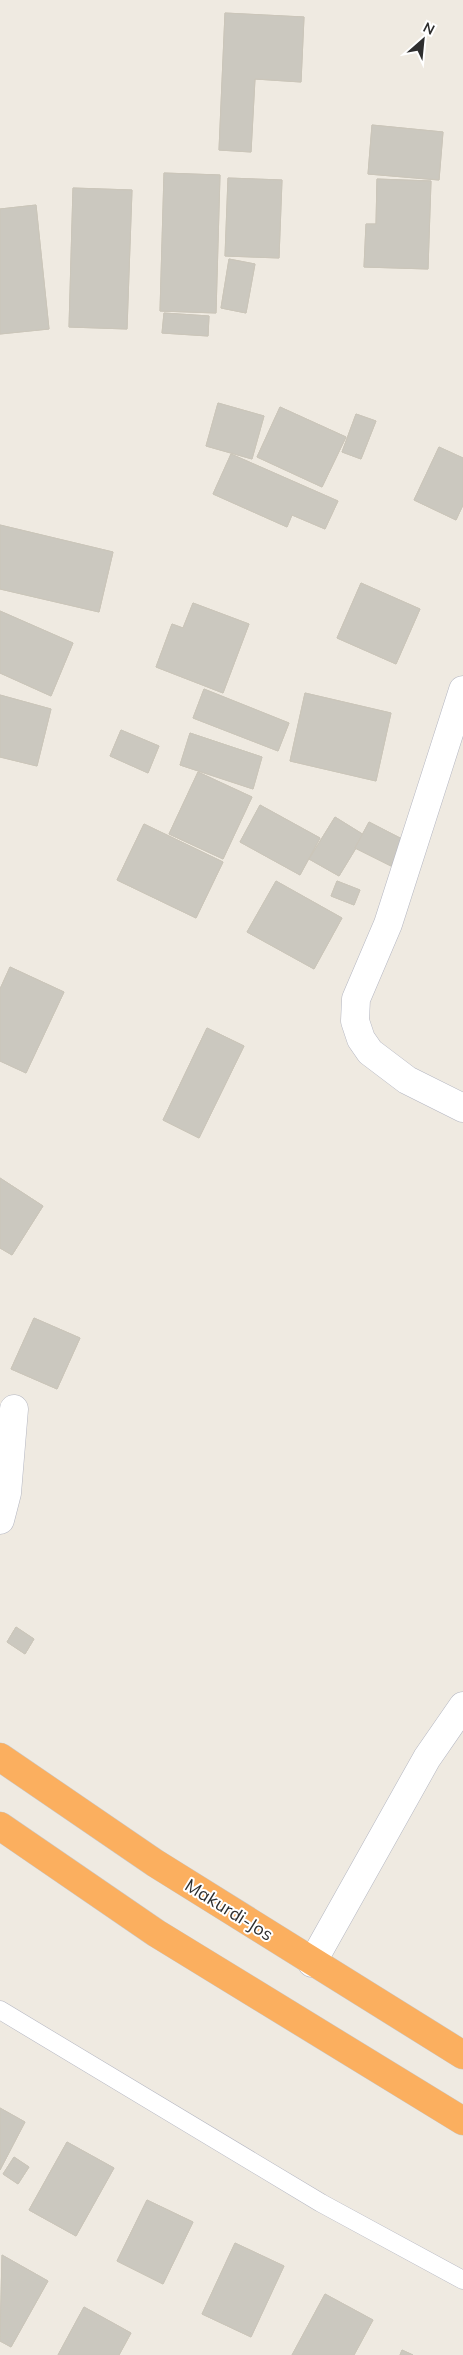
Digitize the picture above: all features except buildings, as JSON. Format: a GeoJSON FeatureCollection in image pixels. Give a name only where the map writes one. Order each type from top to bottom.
{"type":"FeatureCollection","features":[{"type":"Feature","properties":{"kind":"highway","name":"Makurdi-Jos"},"geometry":{"type":"LineString","coordinates":[[0,1757],[155,1863],[312,1963],[463,2055]]}},
{"type":"Feature","properties":{"kind":"highway"},"geometry":{"type":"LineString","coordinates":[[0,1826],[156,1933],[463,2121]]}},
{"type":"Feature","properties":{"kind":"street"},"geometry":{"type":"LineString","coordinates":[[463,690],[388,924],[356,998],[355,1021],[361,1039],[370,1052],[407,1080],[463,1108]]}},
{"type":"Feature","properties":{"kind":"street"},"geometry":{"type":"LineString","coordinates":[[0,1520],[7,1493],[14,1410]]}},
{"type":"Feature","properties":{"kind":"street"},"geometry":{"type":"LineString","coordinates":[[312,1963],[426,1758],[463,1706]]}},
{"type":"Feature","properties":{"kind":"lane"},"geometry":{"type":"LineString","coordinates":[[0,2010],[321,2203],[463,2280]]}}]}
